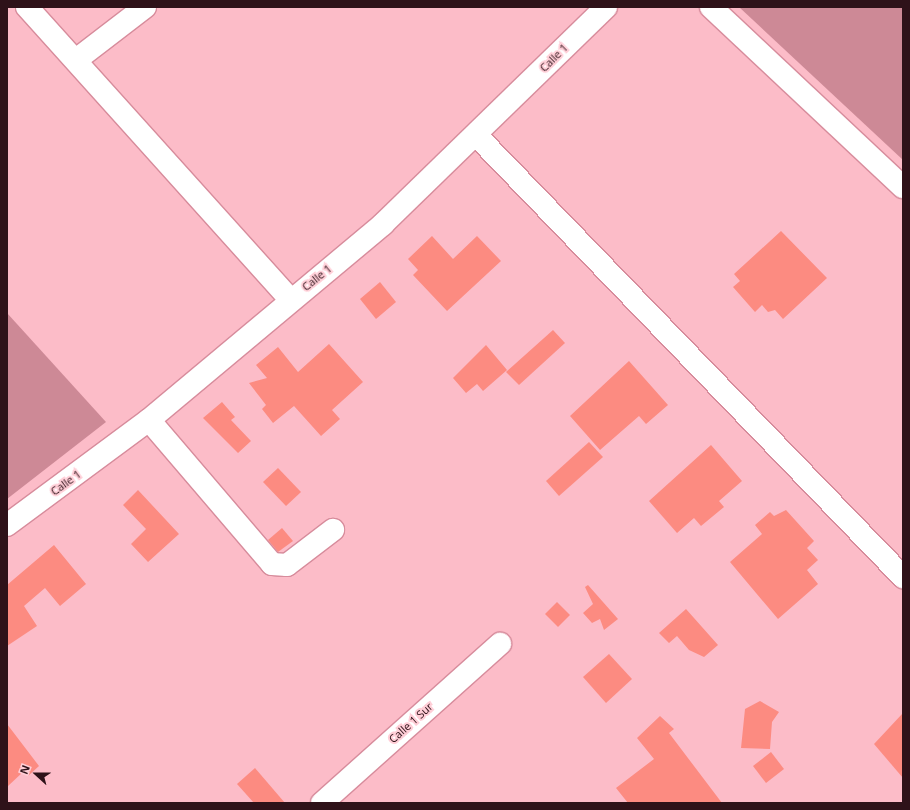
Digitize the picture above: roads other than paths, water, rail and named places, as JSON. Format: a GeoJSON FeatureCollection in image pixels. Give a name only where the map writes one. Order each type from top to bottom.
{"type":"FeatureCollection","features":[{"type":"Feature","properties":{"kind":"street"},"geometry":{"type":"LineString","coordinates":[[27,7],[291,300]]}},
{"type":"Feature","properties":{"kind":"street"},"geometry":{"type":"LineString","coordinates":[[76,60],[145,7]]}},
{"type":"Feature","properties":{"kind":"street","name":"Calle 1"},"geometry":{"type":"LineString","coordinates":[[7,525],[148,420],[383,224],[606,7]]}},
{"type":"Feature","properties":{"kind":"street"},"geometry":{"type":"LineString","coordinates":[[711,7],[903,187]]}},
{"type":"Feature","properties":{"kind":"street"},"geometry":{"type":"LineString","coordinates":[[476,135],[903,577]]}},
{"type":"Feature","properties":{"kind":"street"},"geometry":{"type":"LineString","coordinates":[[148,420],[272,564],[287,565],[333,530]]}},
{"type":"Feature","properties":{"kind":"street","name":"Calle 1 Sur"},"geometry":{"type":"LineString","coordinates":[[322,803],[500,644]]}}]}
